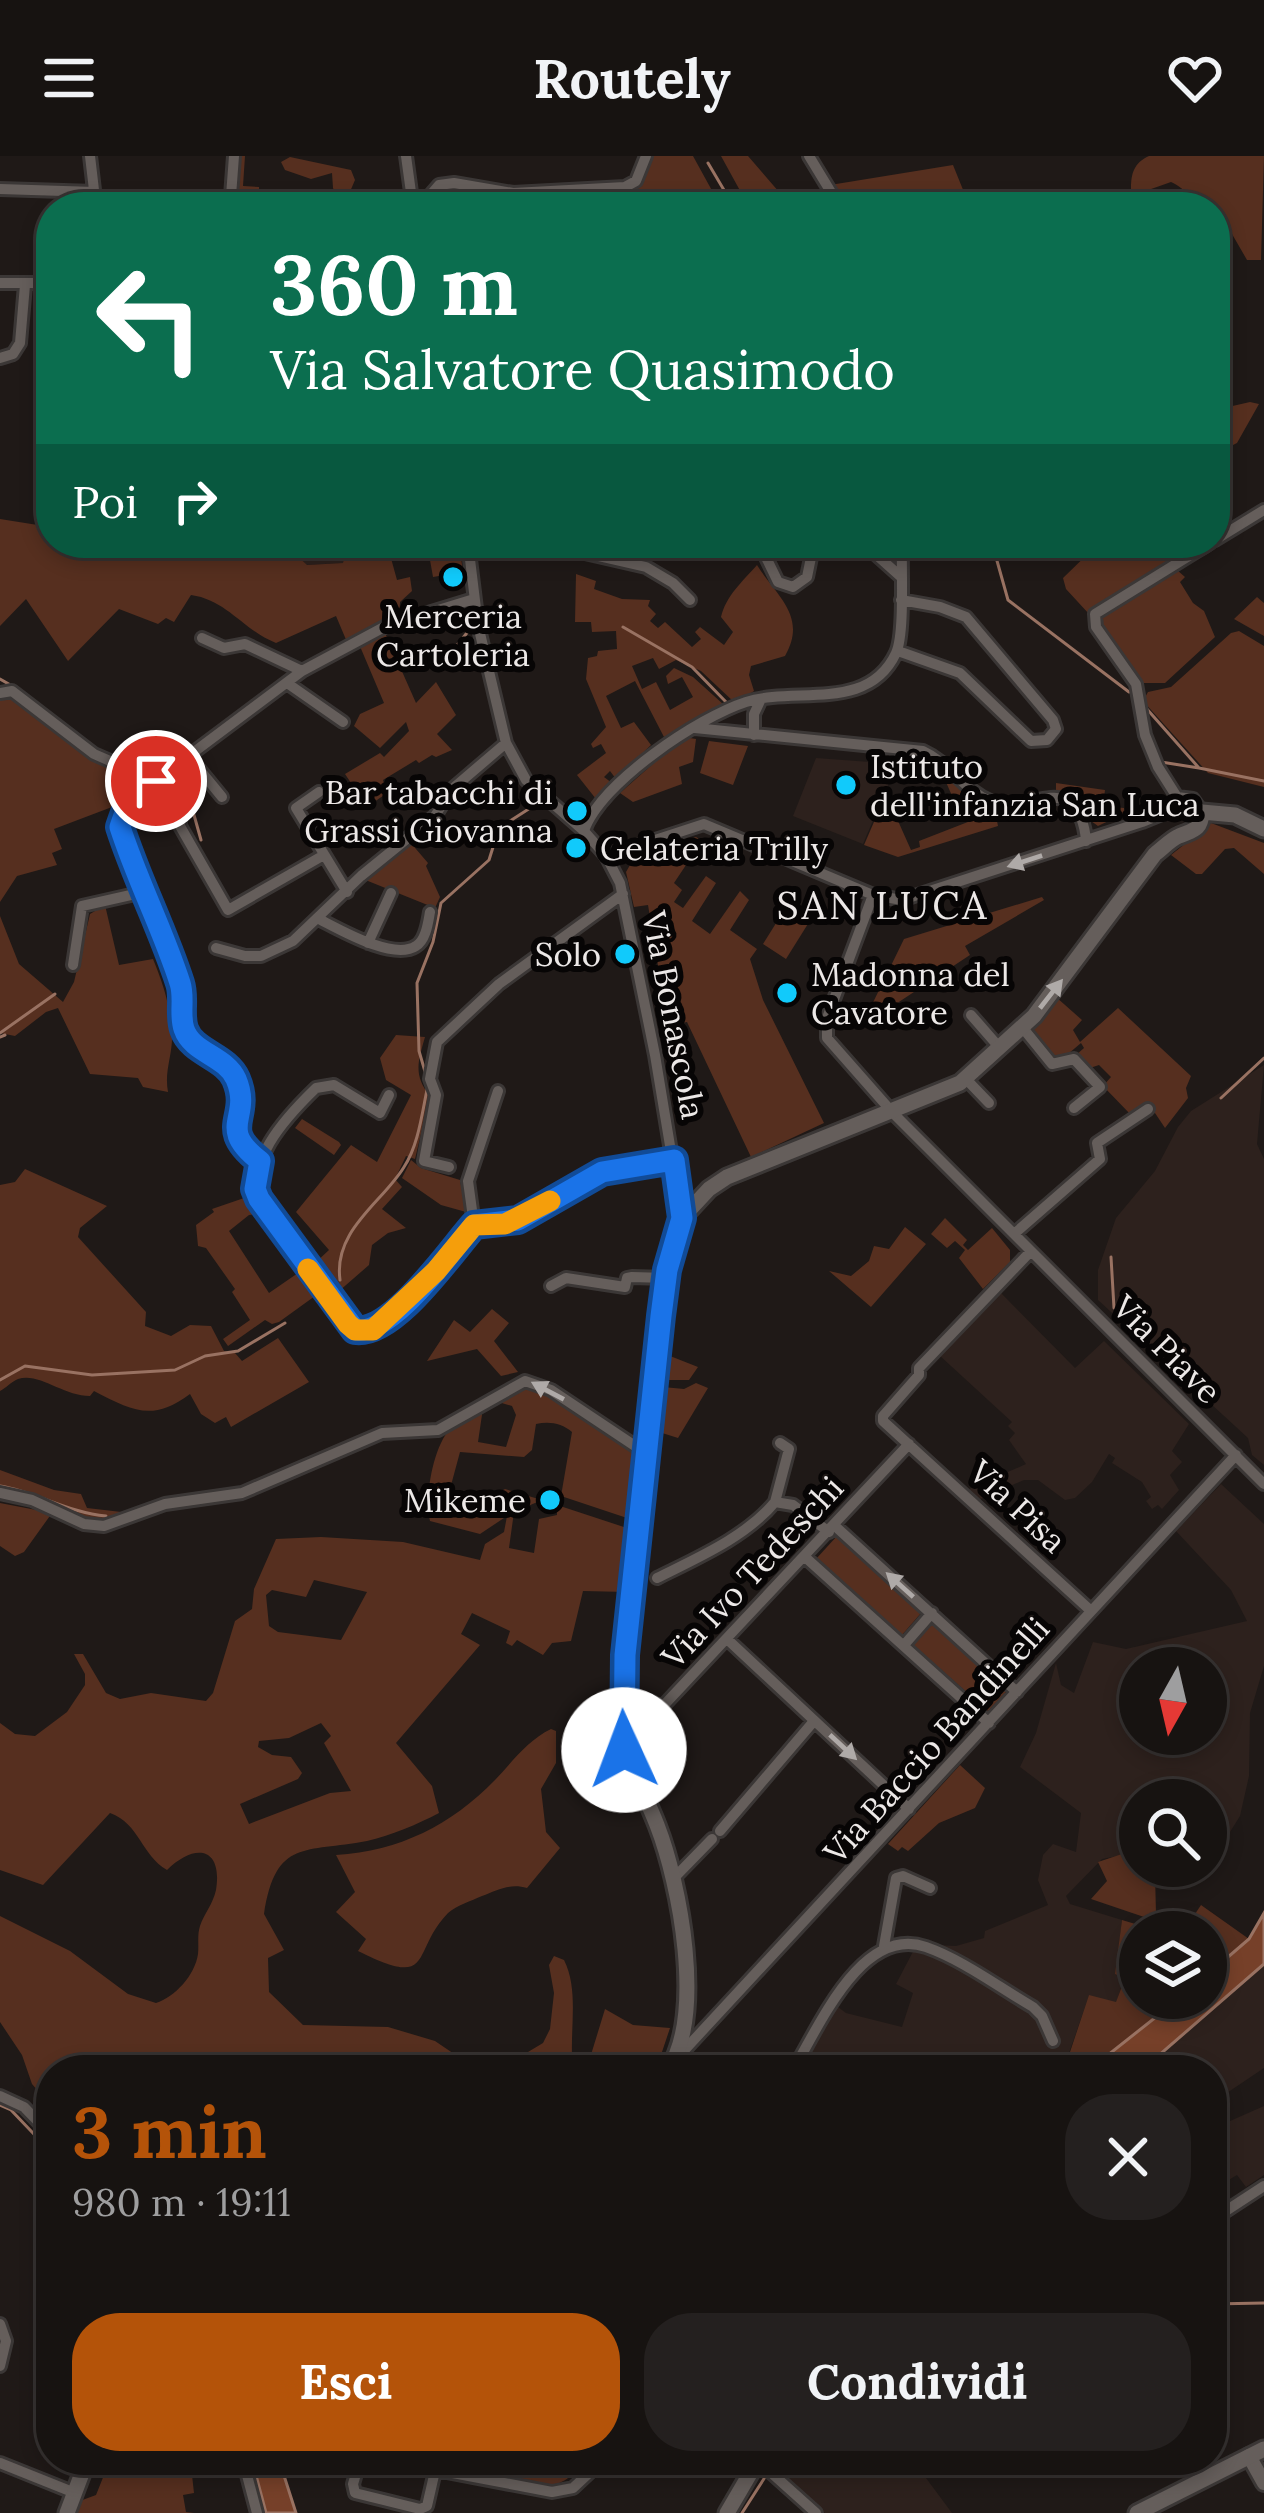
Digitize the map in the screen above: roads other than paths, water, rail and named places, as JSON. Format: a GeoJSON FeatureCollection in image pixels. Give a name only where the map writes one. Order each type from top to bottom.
{"type":"FeatureCollection","features":[{"type":"Feature","properties":{"kind":"main road"},"geometry":{"type":"LineString","coordinates":[[674,2055],[685,2015],[686,1988],[673,1879],[657,1825],[624,1750],[622,1702],[667,1279],[682,1218],[709,1189],[728,1177],[893,1113],[965,1078],[1022,1027],[1155,854],[1180,835],[1199,823],[1235,815],[1264,830]]}},
{"type":"Feature","properties":{"kind":"main road"},"geometry":{"type":"LineString","coordinates":[[1227,2468],[1257,2453]]}},
{"type":"Feature","properties":{"kind":"main road"},"geometry":{"type":"LineString","coordinates":[[67,2513],[82,2475]]}},
{"type":"Feature","properties":{"kind":"main road"},"geometry":{"type":"LineString","coordinates":[[727,2513],[752,2475]]}},
{"type":"Feature","properties":{"kind":"main road"},"geometry":{"type":"LineString","coordinates":[[1137,2513],[1213,2475]]}},
{"type":"Feature","properties":{"kind":"street"},"geometry":{"type":"LineString","coordinates":[[90,156],[94,192]]}},
{"type":"Feature","properties":{"kind":"street"},"geometry":{"type":"LineString","coordinates":[[231,192],[233,156]]}},
{"type":"Feature","properties":{"kind":"street"},"geometry":{"type":"LineString","coordinates":[[406,156],[413,192]]}},
{"type":"Feature","properties":{"kind":"street"},"geometry":{"type":"LineString","coordinates":[[532,192],[625,187],[635,181],[646,156]]}},
{"type":"Feature","properties":{"kind":"street"},"geometry":{"type":"LineString","coordinates":[[808,156],[831,192]]}},
{"type":"Feature","properties":{"kind":"street"},"geometry":{"type":"LineString","coordinates":[[432,192],[439,185],[454,183],[507,192]]}},
{"type":"Feature","properties":{"kind":"street"},"geometry":{"type":"LineString","coordinates":[[0,189],[70,192]]}},
{"type":"Feature","properties":{"kind":"street"},"geometry":{"type":"LineString","coordinates":[[0,283],[36,285]]}},
{"type":"Feature","properties":{"kind":"street"},"geometry":{"type":"LineString","coordinates":[[0,358],[13,354],[20,343],[25,285]]}},
{"type":"Feature","properties":{"kind":"street"},"geometry":{"type":"LineString","coordinates":[[1230,530],[1264,510]]}},
{"type":"Feature","properties":{"kind":"street","name":"Via Bonascola"},"geometry":{"type":"LineString","coordinates":[[470,558],[474,599],[506,743],[526,780],[606,856],[623,894],[682,1218]]}},
{"type":"Feature","properties":{"kind":"street"},"geometry":{"type":"LineString","coordinates":[[607,558],[646,567],[674,583],[691,600]]}},
{"type":"Feature","properties":{"kind":"street"},"geometry":{"type":"LineString","coordinates":[[766,558],[778,582],[793,586],[808,577],[811,558]]}},
{"type":"Feature","properties":{"kind":"street"},"geometry":{"type":"LineString","coordinates":[[880,558],[900,576]]}},
{"type":"Feature","properties":{"kind":"street"},"geometry":{"type":"LineString","coordinates":[[584,831],[591,814],[643,761],[721,712],[760,699],[834,696],[876,677],[898,651],[901,558]]}},
{"type":"Feature","properties":{"kind":"street"},"geometry":{"type":"LineString","coordinates":[[1172,797],[1139,711],[1131,674],[1096,627],[1095,614],[1185,558]]}},
{"type":"Feature","properties":{"kind":"street"},"geometry":{"type":"LineString","coordinates":[[260,1161],[237,1140],[240,1099],[235,1076],[186,1034],[183,993],[120,827],[121,816],[156,781],[302,670],[386,626],[474,599]]}},
{"type":"Feature","properties":{"kind":"street"},"geometry":{"type":"LineString","coordinates":[[898,651],[960,674],[1031,741],[1047,740],[1056,729],[1039,702],[966,617],[901,600]]}},
{"type":"Feature","properties":{"kind":"street"},"geometry":{"type":"LineString","coordinates":[[202,638],[224,648],[245,644],[302,670]]}},
{"type":"Feature","properties":{"kind":"street"},"geometry":{"type":"LineString","coordinates":[[286,683],[343,722]]}},
{"type":"Feature","properties":{"kind":"street"},"geometry":{"type":"LineString","coordinates":[[0,693],[12,692],[94,754],[156,781]]}},
{"type":"Feature","properties":{"kind":"street"},"geometry":{"type":"LineString","coordinates":[[754,735],[760,699]]}},
{"type":"Feature","properties":{"kind":"street"},"geometry":{"type":"LineString","coordinates":[[695,728],[923,751],[993,802],[1017,806],[1054,798],[1070,801],[1086,841]]}},
{"type":"Feature","properties":{"kind":"street"},"geometry":{"type":"LineString","coordinates":[[216,947],[261,956],[293,941],[434,816],[451,790],[506,743]]}},
{"type":"Feature","properties":{"kind":"street"},"geometry":{"type":"LineString","coordinates":[[185,761],[222,797]]}},
{"type":"Feature","properties":{"kind":"street"},"geometry":{"type":"LineString","coordinates":[[185,761],[181,826],[228,910],[324,855]]}},
{"type":"Feature","properties":{"kind":"street"},"geometry":{"type":"LineString","coordinates":[[320,792],[296,808],[347,892]]}},
{"type":"Feature","properties":{"kind":"street"},"geometry":{"type":"LineString","coordinates":[[606,856],[704,824],[872,895],[902,900],[1164,813],[1172,797]]}},
{"type":"Feature","properties":{"kind":"street"},"geometry":{"type":"LineString","coordinates":[[1172,797],[1193,799],[1199,823]]}},
{"type":"Feature","properties":{"kind":"street"},"geometry":{"type":"LineString","coordinates":[[73,964],[82,906],[144,892]]}},
{"type":"Feature","properties":{"kind":"street"},"geometry":{"type":"LineString","coordinates":[[368,943],[392,893]]}},
{"type":"Feature","properties":{"kind":"street","name":"Via Bonascola"},"geometry":{"type":"LineString","coordinates":[[449,1167],[424,1161],[436,1095],[430,1079],[437,1042],[499,984],[623,894]]}},
{"type":"Feature","properties":{"kind":"street","name":"Via Piave"},"geometry":{"type":"LineString","coordinates":[[872,895],[825,1029],[827,1038],[893,1113],[1264,1484]]}},
{"type":"Feature","properties":{"kind":"street"},"geometry":{"type":"LineString","coordinates":[[317,918],[368,943],[396,950],[421,943],[430,911]]}},
{"type":"Feature","properties":{"kind":"street"},"geometry":{"type":"LineString","coordinates":[[971,1015],[999,1048]]}},
{"type":"Feature","properties":{"kind":"street"},"geometry":{"type":"LineString","coordinates":[[1022,1027],[1052,1064],[1059,1066],[1071,1058],[1100,1087],[1074,1108]]}},
{"type":"Feature","properties":{"kind":"street"},"geometry":{"type":"LineString","coordinates":[[965,1078],[989,1103]]}},
{"type":"Feature","properties":{"kind":"street"},"geometry":{"type":"LineString","coordinates":[[389,1095],[380,1113],[334,1085],[316,1088],[260,1161],[255,1189],[355,1330],[363,1332],[381,1324],[449,1258],[474,1225],[468,1181],[498,1091]]}},
{"type":"Feature","properties":{"kind":"street"},"geometry":{"type":"LineString","coordinates":[[1013,1234],[1100,1159],[1096,1143],[1148,1109]]}},
{"type":"Feature","properties":{"kind":"street"},"geometry":{"type":"LineString","coordinates":[[474,1225],[518,1220],[602,1172],[674,1160]]}},
{"type":"Feature","properties":{"kind":"street"},"geometry":{"type":"LineString","coordinates":[[908,1444],[886,1427],[883,1416],[936,1349],[1031,1251]]}},
{"type":"Feature","properties":{"kind":"street"},"geometry":{"type":"LineString","coordinates":[[551,1286],[566,1279],[625,1287],[632,1277],[667,1279]]}},
{"type":"Feature","properties":{"kind":"street"},"geometry":{"type":"LineString","coordinates":[[0,1493],[32,1500],[84,1524],[104,1526],[165,1504],[242,1493],[382,1433],[438,1430],[525,1381],[550,1390],[647,1454]]}},
{"type":"Feature","properties":{"kind":"street"},"geometry":{"type":"LineString","coordinates":[[657,1578],[764,1516],[775,1502],[790,1449],[780,1443]]}},
{"type":"Feature","properties":{"kind":"street","name":"Via Ivo Tedeschi"},"geometry":{"type":"LineString","coordinates":[[622,1702],[651,1707],[665,1704],[908,1444]]}},
{"type":"Feature","properties":{"kind":"street","name":"Via Pisa"},"geometry":{"type":"LineString","coordinates":[[908,1444],[1090,1610]]}},
{"type":"Feature","properties":{"kind":"street","name":"Via Baccio Bandinelli"},"geometry":{"type":"LineString","coordinates":[[679,2055],[1236,1456]]}},
{"type":"Feature","properties":{"kind":"street"},"geometry":{"type":"LineString","coordinates":[[775,1502],[794,1505],[832,1529],[1017,1692]]}},
{"type":"Feature","properties":{"kind":"street"},"geometry":{"type":"LineString","coordinates":[[805,1557],[989,1723]]}},
{"type":"Feature","properties":{"kind":"street"},"geometry":{"type":"LineString","coordinates":[[904,1645],[932,1613]]}},
{"type":"Feature","properties":{"kind":"street"},"geometry":{"type":"LineString","coordinates":[[727,1639],[909,1809]]}},
{"type":"Feature","properties":{"kind":"street"},"geometry":{"type":"LineString","coordinates":[[673,1879],[814,1721]]}},
{"type":"Feature","properties":{"kind":"street"},"geometry":{"type":"LineString","coordinates":[[884,1946],[896,1878],[903,1876],[931,1888]]}},
{"type":"Feature","properties":{"kind":"street"},"geometry":{"type":"LineString","coordinates":[[802,2055],[839,1995],[884,1946],[925,1947],[956,1962],[1034,2007],[1053,2042]]}},
{"type":"Feature","properties":{"kind":"street"},"geometry":{"type":"LineString","coordinates":[[0,2096],[24,2107],[36,2119]]}},
{"type":"Feature","properties":{"kind":"street"},"geometry":{"type":"LineString","coordinates":[[1227,2210],[1264,2186]]}},
{"type":"Feature","properties":{"kind":"street"},"geometry":{"type":"LineString","coordinates":[[0,2324],[6,2341],[0,2366]]}},
{"type":"Feature","properties":{"kind":"street"},"geometry":{"type":"LineString","coordinates":[[1257,2453],[1264,2483]]}},
{"type":"Feature","properties":{"kind":"street"},"geometry":{"type":"LineString","coordinates":[[0,2463],[75,2493]]}},
{"type":"Feature","properties":{"kind":"street"},"geometry":{"type":"LineString","coordinates":[[247,2475],[257,2513]]}},
{"type":"Feature","properties":{"kind":"street"},"geometry":{"type":"LineString","coordinates":[[358,2475],[355,2493],[419,2510],[428,2506],[434,2475]]}},
{"type":"Feature","properties":{"kind":"street"},"geometry":{"type":"LineString","coordinates":[[457,2475],[527,2490],[563,2491],[587,2475]]}},
{"type":"Feature","properties":{"kind":"street"},"geometry":{"type":"LineString","coordinates":[[474,2479],[475,2475]]}},
{"type":"Feature","properties":{"kind":"street"},"geometry":{"type":"LineString","coordinates":[[774,2475],[816,2513]]}},
{"type":"Feature","properties":{"kind":"waterway"},"geometry":{"type":"LineString","coordinates":[[708,163],[725,192]]}},
{"type":"Feature","properties":{"kind":"waterway"},"geometry":{"type":"LineString","coordinates":[[996,558],[1008,600],[1129,692]]}},
{"type":"Feature","properties":{"kind":"waterway"},"geometry":{"type":"LineString","coordinates":[[623,627],[692,667],[727,703]]}},
{"type":"Feature","properties":{"kind":"waterway"},"geometry":{"type":"LineString","coordinates":[[451,653],[470,629]]}},
{"type":"Feature","properties":{"kind":"waterway"},"geometry":{"type":"LineString","coordinates":[[0,679],[14,687]]}},
{"type":"Feature","properties":{"kind":"waterway"},"geometry":{"type":"LineString","coordinates":[[1146,708],[1199,768],[1264,781]]}},
{"type":"Feature","properties":{"kind":"waterway"},"geometry":{"type":"LineString","coordinates":[[1161,762],[1199,768]]}},
{"type":"Feature","properties":{"kind":"waterway"},"geometry":{"type":"LineString","coordinates":[[136,767],[160,769],[170,763]]}},
{"type":"Feature","properties":{"kind":"waterway"},"geometry":{"type":"LineString","coordinates":[[187,790],[201,840]]}},
{"type":"Feature","properties":{"kind":"waterway"},"geometry":{"type":"LineString","coordinates":[[426,1075],[419,1051],[417,983],[441,903],[489,860],[499,828],[538,803]]}},
{"type":"Feature","properties":{"kind":"waterway"},"geometry":{"type":"LineString","coordinates":[[0,1033],[55,994]]}},
{"type":"Feature","properties":{"kind":"waterway"},"geometry":{"type":"LineString","coordinates":[[0,1037],[5,1035]]}},
{"type":"Feature","properties":{"kind":"waterway"},"geometry":{"type":"LineString","coordinates":[[1221,1098],[1264,1058]]}},
{"type":"Feature","properties":{"kind":"waterway"},"geometry":{"type":"LineString","coordinates":[[340,1280],[344,1246],[409,1158],[428,1085]]}},
{"type":"Feature","properties":{"kind":"waterway"},"geometry":{"type":"LineString","coordinates":[[1111,1257],[1114,1308]]}},
{"type":"Feature","properties":{"kind":"waterway"},"geometry":{"type":"LineString","coordinates":[[0,1380],[25,1366],[92,1375],[175,1370],[205,1356],[238,1351],[285,1323]]}},
{"type":"Feature","properties":{"kind":"waterway"},"geometry":{"type":"LineString","coordinates":[[0,1486],[106,1516]]}},
{"type":"Feature","properties":{"kind":"waterway"},"geometry":{"type":"LineString","coordinates":[[0,2105],[36,2136]]}},
{"type":"Feature","properties":{"kind":"waterway"},"geometry":{"type":"LineString","coordinates":[[1227,2304],[1264,2303]]}},
{"type":"Feature","properties":{"kind":"waterway"},"geometry":{"type":"LineString","coordinates":[[742,2513],[766,2475]]}},
{"type":"Feature","properties":{"kind":"place","name":"Merceria Cartoleria"},"geometry":{"type":"Point","coordinates":[453,577]}},
{"type":"Feature","properties":{"kind":"place","name":"Istituto dell'infanzia San Luca"},"geometry":{"type":"Point","coordinates":[846,785]}},
{"type":"Feature","properties":{"kind":"place","name":"Bar tabacchi di Grassi Giovanna"},"geometry":{"type":"Point","coordinates":[577,811]}},
{"type":"Feature","properties":{"kind":"place","name":"Gelateria Trilly"},"geometry":{"type":"Point","coordinates":[576,848]}},
{"type":"Feature","properties":{"kind":"place","name":"Solo"},"geometry":{"type":"Point","coordinates":[625,954]}},
{"type":"Feature","properties":{"kind":"place","name":"Madonna del Cavatore"},"geometry":{"type":"Point","coordinates":[787,993]}},
{"type":"Feature","properties":{"kind":"place","name":"Mikeme"},"geometry":{"type":"Point","coordinates":[550,1500]}},
{"type":"Feature","properties":{"kind":"district","name":"SAN LUCA"},"geometry":{"type":"Point","coordinates":[883,905]}}]}
